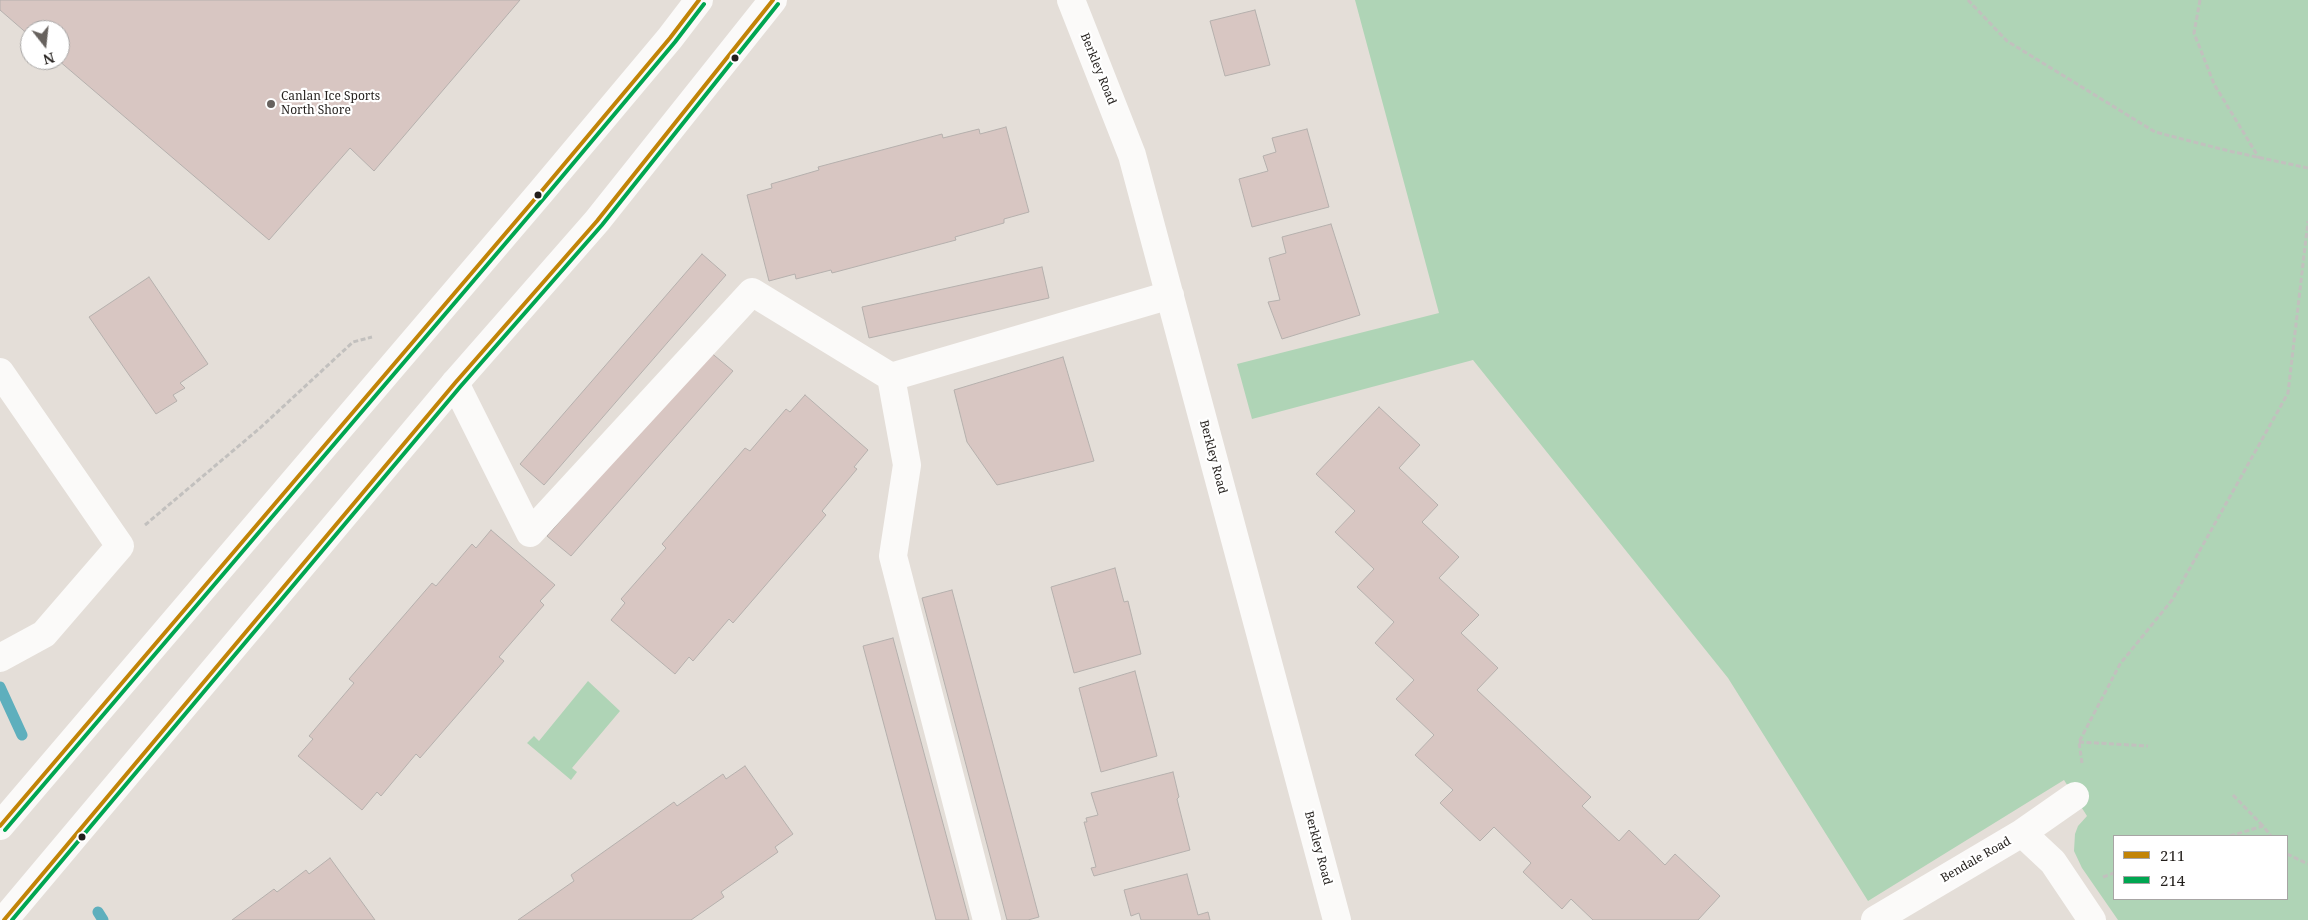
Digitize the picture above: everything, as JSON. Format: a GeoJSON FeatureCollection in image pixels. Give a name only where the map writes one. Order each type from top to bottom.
{"type":"FeatureCollection","features":[{"type":"Feature","properties":{"kind":"main road"},"geometry":{"type":"LineString","coordinates":[[0,826],[546,186],[670,38],[699,0]]}},
{"type":"Feature","properties":{"kind":"main road"},"geometry":{"type":"LineString","coordinates":[[4,920],[455,383],[597,221],[773,0]]}},
{"type":"Feature","properties":{"kind":"main road","name":"Berkley Road"},"geometry":{"type":"LineString","coordinates":[[1071,0],[1132,155],[1337,920]]}},
{"type":"Feature","properties":{"kind":"main road"},"geometry":{"type":"LineString","coordinates":[[455,383],[530,533],[752,292],[891,377],[1170,295]]}},
{"type":"Feature","properties":{"kind":"main road"},"geometry":{"type":"LineString","coordinates":[[0,372],[120,546],[44,634],[0,658]]}},
{"type":"Feature","properties":{"kind":"main road"},"geometry":{"type":"LineString","coordinates":[[891,377],[907,465],[893,556],[987,920]]}},
{"type":"Feature","properties":{"kind":"main road","name":"Bendale Road"},"geometry":{"type":"LineString","coordinates":[[1875,920],[2022,833],[2076,796]]}},
{"type":"Feature","properties":{"kind":"main road"},"geometry":{"type":"LineString","coordinates":[[2022,833],[2053,862],[2092,920]]}},
{"type":"Feature","properties":{"kind":"path"},"geometry":{"type":"LineString","coordinates":[[1968,0],[2007,41],[2155,132],[2308,168]]}},
{"type":"Feature","properties":{"kind":"path"},"geometry":{"type":"LineString","coordinates":[[2200,0],[2194,33],[2214,84],[2259,158]]}},
{"type":"Feature","properties":{"kind":"path"},"geometry":{"type":"LineString","coordinates":[[2076,796],[2083,773],[2079,742],[2120,664],[2172,600],[2288,393],[2308,221]]}},
{"type":"Feature","properties":{"kind":"path"},"geometry":{"type":"LineString","coordinates":[[120,546],[260,428],[353,342],[377,335]]}},
{"type":"Feature","properties":{"kind":"path"},"geometry":{"type":"LineString","coordinates":[[2079,742],[2148,746]]}},
{"type":"Feature","properties":{"kind":"path"},"geometry":{"type":"LineString","coordinates":[[2233,795],[2270,835]]}},
{"type":"Feature","properties":{"kind":"path"},"geometry":{"type":"LineString","coordinates":[[2233,835],[2263,826]]}},
{"type":"Feature","properties":{"kind":"path"},"geometry":{"type":"LineString","coordinates":[[2288,854],[2308,864]]}},
{"type":"Feature","properties":{"kind":"green space"},"geometry":{"type":"Polygon","coordinates":[[[1355,0],[2308,0],[2308,920],[2118,920],[2082,868],[2074,851],[2075,834],[2078,826],[2087,816],[2064,780],[1868,901],[1728,678],[1473,360],[1252,419],[1237,364],[1439,313],[1355,0]]]}},
{"type":"Feature","properties":{"kind":"green space"},"geometry":{"type":"Polygon","coordinates":[[[588,681],[620,711],[572,768],[577,772],[571,780],[527,743],[534,736],[539,741],[588,681]]]}},
{"type":"Feature","properties":{"kind":"building","name":"Canlan Ice Sports North Shore"},"geometry":{"type":"Polygon","coordinates":[[[0,0],[520,0],[374,171],[350,148],[269,240],[70,70],[70,20],[20,20],[20,27],[0,10],[0,0]]]}},
{"type":"Feature","properties":{"kind":"building"},"geometry":{"type":"Polygon","coordinates":[[[1255,10],[1270,65],[1225,76],[1210,21],[1255,10]]]}},
{"type":"Feature","properties":{"kind":"building"},"geometry":{"type":"Polygon","coordinates":[[[1006,127],[1029,212],[1004,219],[1004,223],[955,237],[956,240],[832,273],[831,270],[796,279],[795,274],[769,281],[747,195],[772,188],[771,184],[819,170],[818,167],[942,134],[943,138],[979,129],[980,134],[1006,127]]]}},
{"type":"Feature","properties":{"kind":"building"},"geometry":{"type":"Polygon","coordinates":[[[1307,129],[1329,207],[1252,227],[1239,179],[1268,171],[1263,156],[1276,152],[1272,138],[1307,129]]]}},
{"type":"Feature","properties":{"kind":"building"},"geometry":{"type":"Polygon","coordinates":[[[1331,224],[1360,315],[1282,339],[1268,302],[1280,300],[1269,258],[1286,253],[1282,237],[1331,224]]]}},
{"type":"Feature","properties":{"kind":"building"},"geometry":{"type":"Polygon","coordinates":[[[702,254],[726,275],[544,485],[520,464],[702,254]]]}},
{"type":"Feature","properties":{"kind":"building"},"geometry":{"type":"Polygon","coordinates":[[[1042,267],[1049,298],[869,338],[862,307],[1042,267]]]}},
{"type":"Feature","properties":{"kind":"building"},"geometry":{"type":"Polygon","coordinates":[[[149,277],[208,364],[180,383],[185,388],[173,395],[177,401],[156,414],[89,317],[149,277]]]}},
{"type":"Feature","properties":{"kind":"building"},"geometry":{"type":"Polygon","coordinates":[[[709,351],[733,371],[571,556],[547,536],[709,351]]]}},
{"type":"Feature","properties":{"kind":"building"},"geometry":{"type":"Polygon","coordinates":[[[1063,357],[1094,461],[997,485],[967,442],[954,390],[1063,357]]]}},
{"type":"Feature","properties":{"kind":"building"},"geometry":{"type":"Polygon","coordinates":[[[805,395],[868,450],[854,467],[857,469],[822,511],[826,515],[733,623],[729,619],[693,661],[689,657],[675,674],[611,620],[625,603],[621,599],[666,548],[662,544],[745,448],[750,451],[786,409],[790,412],[805,395]]]}},
{"type":"Feature","properties":{"kind":"building"},"geometry":{"type":"Polygon","coordinates":[[[1379,407],[1420,445],[1399,468],[1438,505],[1422,522],[1459,557],[1439,578],[1479,615],[1461,633],[1498,668],[1477,690],[1591,797],[1582,806],[1619,841],[1629,830],[1665,865],[1675,854],[1720,896],[1698,920],[1593,920],[1571,899],[1562,909],[1523,872],[1531,863],[1494,827],[1480,841],[1440,803],[1453,790],[1415,755],[1434,735],[1396,699],[1414,680],[1375,643],[1394,622],[1357,587],[1374,569],[1335,532],[1355,511],[1316,474],[1379,407]]]}},
{"type":"Feature","properties":{"kind":"building"},"geometry":{"type":"Polygon","coordinates":[[[491,530],[555,585],[540,601],[544,605],[499,657],[504,661],[420,758],[416,754],[381,796],[377,792],[362,810],[298,756],[313,739],[309,736],[354,683],[349,679],[432,583],[436,586],[472,544],[476,548],[491,530]]]}},
{"type":"Feature","properties":{"kind":"building"},"geometry":{"type":"Polygon","coordinates":[[[1115,568],[1124,602],[1128,601],[1141,654],[1074,673],[1051,587],[1115,568]]]}},
{"type":"Feature","properties":{"kind":"building"},"geometry":{"type":"Polygon","coordinates":[[[952,590],[1039,917],[1028,920],[1007,920],[922,598],[952,590]]]}},
{"type":"Feature","properties":{"kind":"building"},"geometry":{"type":"Polygon","coordinates":[[[893,638],[969,920],[936,920],[863,646],[893,638]]]}},
{"type":"Feature","properties":{"kind":"building"},"geometry":{"type":"Polygon","coordinates":[[[1135,671],[1157,756],[1101,772],[1079,688],[1135,671]]]}},
{"type":"Feature","properties":{"kind":"building"},"geometry":{"type":"Polygon","coordinates":[[[745,766],[793,834],[775,847],[778,852],[721,892],[724,897],[691,920],[518,920],[574,881],[571,875],[674,802],[677,806],[723,774],[726,779],[745,766]]]}},
{"type":"Feature","properties":{"kind":"building"},"geometry":{"type":"Polygon","coordinates":[[[1173,772],[1179,797],[1177,799],[1190,850],[1094,876],[1091,868],[1096,867],[1084,822],[1087,822],[1086,818],[1098,815],[1091,793],[1173,772]]]}},
{"type":"Feature","properties":{"kind":"building"},"geometry":{"type":"Polygon","coordinates":[[[330,858],[375,920],[232,920],[274,889],[277,892],[306,870],[309,874],[330,858]]]}},
{"type":"Feature","properties":{"kind":"building"},"geometry":{"type":"Polygon","coordinates":[[[1187,874],[1198,915],[1208,912],[1210,920],[1141,920],[1139,913],[1131,916],[1124,890],[1187,874]]]}},
{"type":"Feature","properties":{"kind":"waterway"},"geometry":{"type":"LineString","coordinates":[[0,687],[22,735]]}},
{"type":"Feature","properties":{"kind":"waterway"},"geometry":{"type":"LineString","coordinates":[[98,912],[103,920]]}},
{"type":"Feature","properties":{"kind":"transit line","name":"211"},"geometry":{"type":"LineString","coordinates":[[0,826],[540,193],[670,38],[699,0]]}},
{"type":"Feature","properties":{"kind":"transit line","name":"211"},"geometry":{"type":"LineString","coordinates":[[4,920],[455,383],[597,221],[773,0]]}},
{"type":"Feature","properties":{"kind":"transit line","name":"214"},"geometry":{"type":"LineString","coordinates":[[5,830],[545,197],[675,42],[704,4]]}},
{"type":"Feature","properties":{"kind":"transit line","name":"214"},"geometry":{"type":"LineString","coordinates":[[12,920],[460,387],[602,225],[778,4]]}},
{"type":"Feature","properties":{"kind":"place","name":"Canlan Ice Sports North Shore"},"geometry":{"type":"Point","coordinates":[271,104]}}]}
